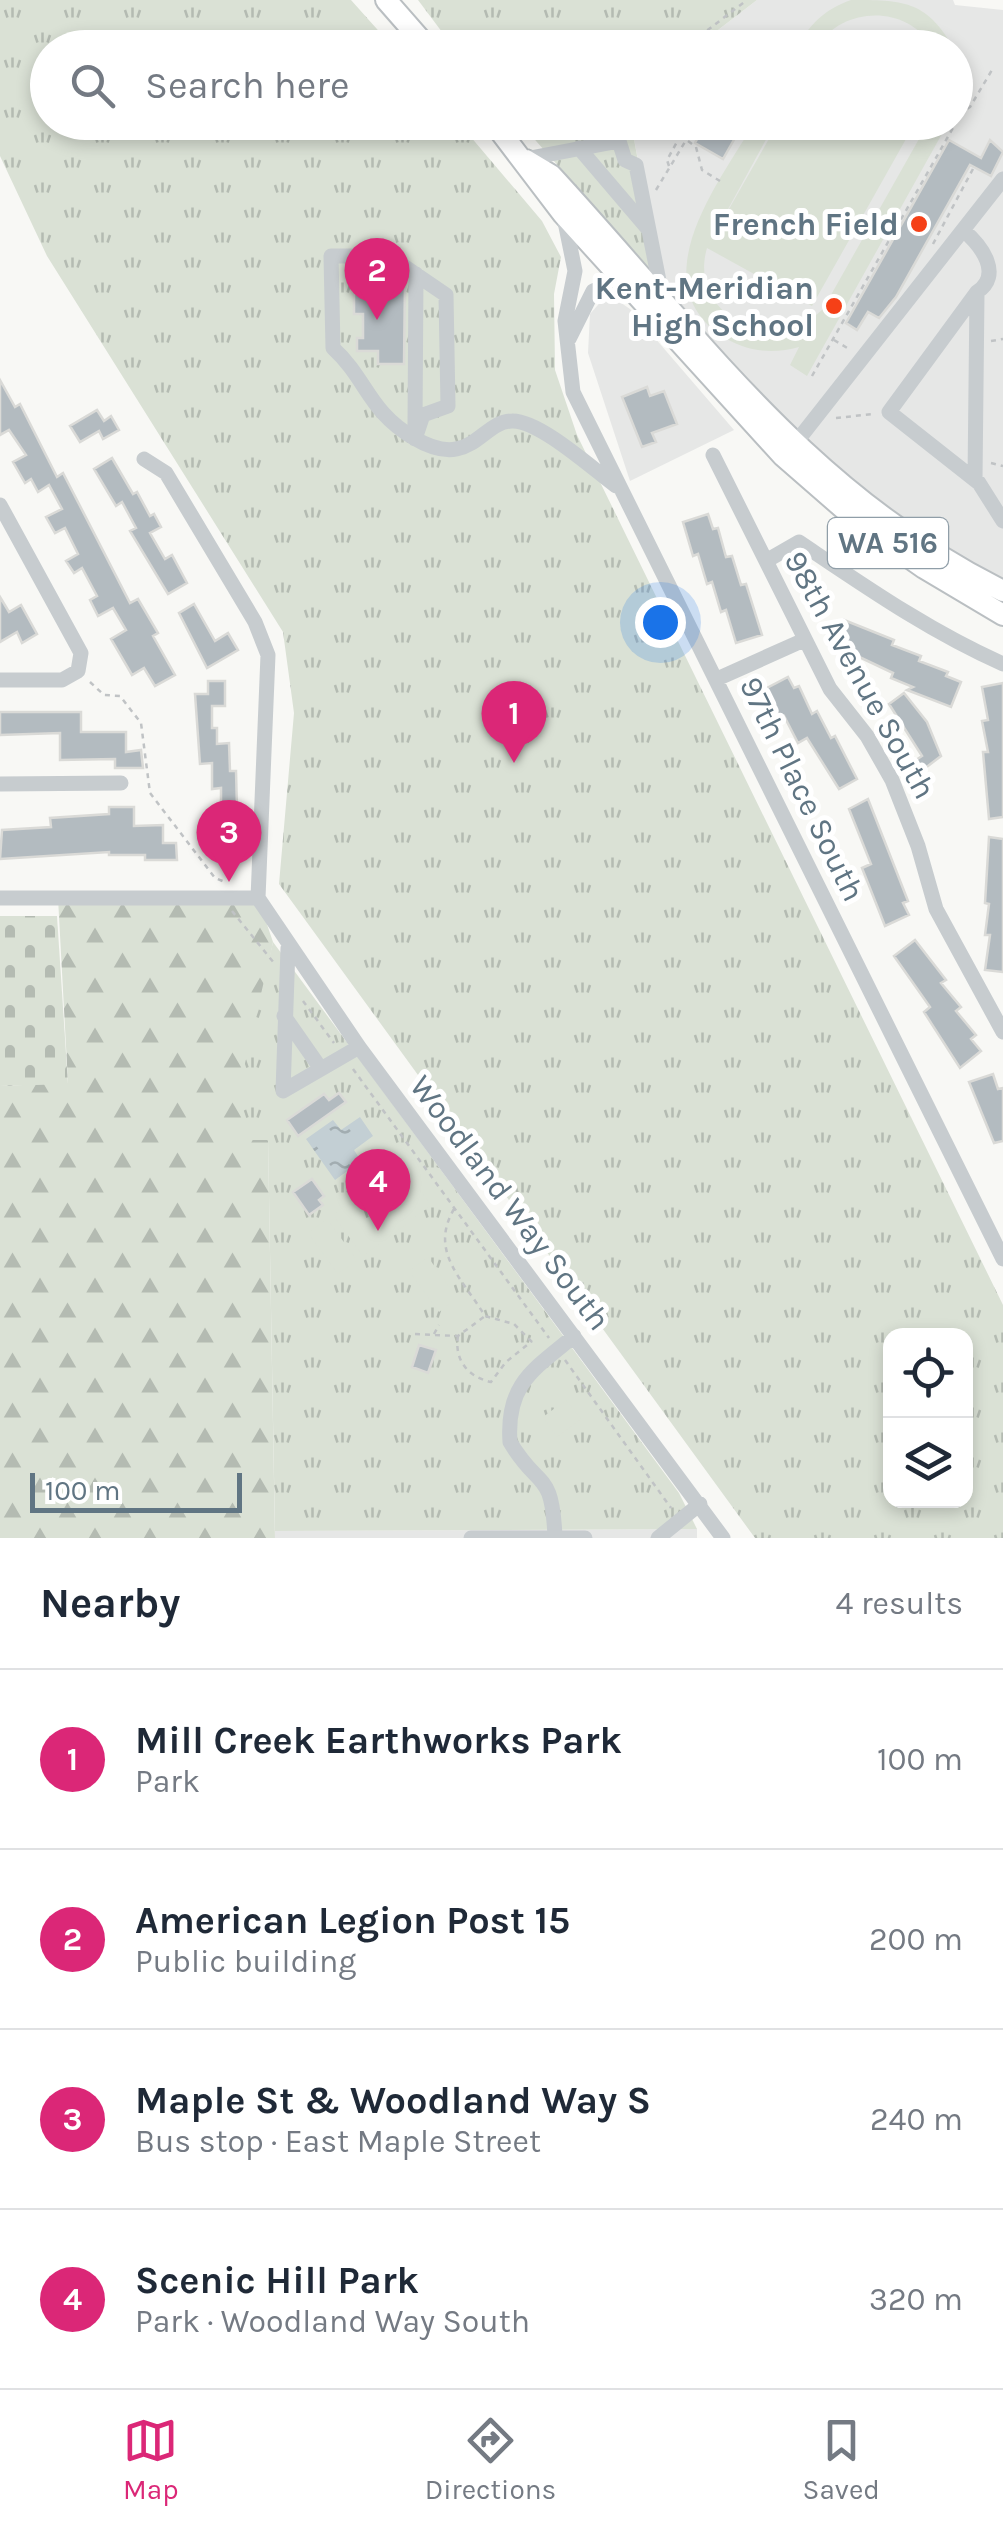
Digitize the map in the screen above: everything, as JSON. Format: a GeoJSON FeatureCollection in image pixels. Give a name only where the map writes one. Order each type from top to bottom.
{"type":"FeatureCollection","features":[{"type":"Feature","properties":{"kind":"main road"},"geometry":{"type":"LineString","coordinates":[[386,0],[412,30]]}},
{"type":"Feature","properties":{"kind":"main road","name":"WA 516"},"geometry":{"type":"LineString","coordinates":[[508,140],[563,214],[860,524],[1003,615]]}},
{"type":"Feature","properties":{"kind":"main road","name":"WA 516"},"geometry":{"type":"LineString","coordinates":[[524,159],[550,175],[789,450],[929,551],[1003,591]]}},
{"type":"Feature","properties":{"kind":"street"},"geometry":{"type":"LineString","coordinates":[[524,159],[619,141],[625,160],[636,166],[663,301]]}},
{"type":"Feature","properties":{"kind":"street"},"geometry":{"type":"LineString","coordinates":[[580,148],[650,231]]}},
{"type":"Feature","properties":{"kind":"street"},"geometry":{"type":"LineString","coordinates":[[789,450],[1003,179]]}},
{"type":"Feature","properties":{"kind":"street","name":"97th Place South"},"geometry":{"type":"LineString","coordinates":[[563,214],[575,271],[566,312],[574,392],[1003,1259]]}},
{"type":"Feature","properties":{"kind":"street"},"geometry":{"type":"LineString","coordinates":[[963,230],[987,250],[994,266],[989,286],[978,292],[890,412],[974,479],[1003,521]]}},
{"type":"Feature","properties":{"kind":"street"},"geometry":{"type":"LineString","coordinates":[[415,439],[423,415],[448,406],[446,295],[389,256],[331,256],[333,348],[346,359],[374,408],[415,439],[459,448],[514,420],[540,431],[619,488]]}},
{"type":"Feature","properties":{"kind":"street"},"geometry":{"type":"LineString","coordinates":[[415,439],[416,274]]}},
{"type":"Feature","properties":{"kind":"street"},"geometry":{"type":"LineString","coordinates":[[569,339],[592,291],[611,284],[629,285]]}},
{"type":"Feature","properties":{"kind":"street"},"geometry":{"type":"LineString","coordinates":[[974,479],[978,292]]}},
{"type":"Feature","properties":{"kind":"street","name":"98th Avenue South"},"geometry":{"type":"LineString","coordinates":[[713,455],[830,689],[866,736],[892,780],[936,908],[1003,1032]]}},
{"type":"Feature","properties":{"kind":"street"},"geometry":{"type":"LineString","coordinates":[[0,898],[258,898],[268,655],[255,622],[166,472],[144,459]]}},
{"type":"Feature","properties":{"kind":"street"},"geometry":{"type":"LineString","coordinates":[[0,506],[81,653],[78,671],[62,680],[0,680]]}},
{"type":"Feature","properties":{"kind":"street"},"geometry":{"type":"LineString","coordinates":[[766,561],[799,542],[950,641],[1003,664]]}},
{"type":"Feature","properties":{"kind":"street"},"geometry":{"type":"LineString","coordinates":[[717,678],[804,640]]}},
{"type":"Feature","properties":{"kind":"street"},"geometry":{"type":"LineString","coordinates":[[0,784],[122,783]]}},
{"type":"Feature","properties":{"kind":"street","name":"Woodland Way South"},"geometry":{"type":"LineString","coordinates":[[258,898],[288,948],[358,1046],[723,1538]]}},
{"type":"Feature","properties":{"kind":"street"},"geometry":{"type":"LineString","coordinates":[[288,948],[283,1091],[358,1046]]}},
{"type":"Feature","properties":{"kind":"street"},"geometry":{"type":"LineString","coordinates":[[284,1016],[320,1069]]}},
{"type":"Feature","properties":{"kind":"street"},"geometry":{"type":"LineString","coordinates":[[554,1537],[553,1500],[547,1482],[517,1454],[509,1427],[518,1385],[574,1336]]}},
{"type":"Feature","properties":{"kind":"street"},"geometry":{"type":"LineString","coordinates":[[658,1538],[678,1530],[700,1504]]}},
{"type":"Feature","properties":{"kind":"street"},"geometry":{"type":"LineString","coordinates":[[471,1538],[586,1538]]}},
{"type":"Feature","properties":{"kind":"path"},"geometry":{"type":"LineString","coordinates":[[708,30],[747,0]]}},
{"type":"Feature","properties":{"kind":"path"},"geometry":{"type":"LineString","coordinates":[[973,102],[992,70]]}},
{"type":"Feature","properties":{"kind":"path"},"geometry":{"type":"LineString","coordinates":[[670,168],[668,160],[679,140]]}},
{"type":"Feature","properties":{"kind":"path"},"geometry":{"type":"LineString","coordinates":[[645,208],[686,140],[696,147],[702,170],[720,181]]}},
{"type":"Feature","properties":{"kind":"path"},"geometry":{"type":"LineString","coordinates":[[812,376],[946,140]]}},
{"type":"Feature","properties":{"kind":"path"},"geometry":{"type":"LineString","coordinates":[[928,251],[974,167]]}},
{"type":"Feature","properties":{"kind":"path"},"geometry":{"type":"LineString","coordinates":[[833,339],[864,358]]}},
{"type":"Feature","properties":{"kind":"path"},"geometry":{"type":"LineString","coordinates":[[993,339],[1003,340]]}},
{"type":"Feature","properties":{"kind":"path"},"geometry":{"type":"LineString","coordinates":[[813,420],[890,412]]}},
{"type":"Feature","properties":{"kind":"path"},"geometry":{"type":"LineString","coordinates":[[455,1208],[442,1232],[442,1246],[485,1316],[514,1324],[547,1359]]}},
{"type":"Feature","properties":{"kind":"path"},"geometry":{"type":"LineString","coordinates":[[414,1334],[458,1336],[485,1316]]}},
{"type":"Feature","properties":{"kind":"path"},"geometry":{"type":"LineString","coordinates":[[434,1336],[439,1325]]}},
{"type":"Feature","properties":{"kind":"path"},"geometry":{"type":"LineString","coordinates":[[458,1336],[459,1360],[477,1379],[491,1382],[506,1362],[532,1342]]}},
{"type":"Feature","properties":{"kind":"shaded area","name":"Kent-Meridian High School"},"geometry":{"type":"Polygon","coordinates":[[[757,0],[953,0],[955,5],[1003,10],[1003,606],[930,564],[669,324],[634,140],[973,140],[973,30],[718,30],[757,0]]]}},
{"type":"Feature","properties":{"kind":"shaded area"},"geometry":{"type":"Polygon","coordinates":[[[604,298],[614,298],[630,309],[734,430],[630,481],[588,353],[590,314],[604,298]]]}},
{"type":"Feature","properties":{"kind":"shaded area"},"geometry":{"type":"Polygon","coordinates":[[[697,1529],[697,1538],[275,1538],[275,1531],[697,1529]]]}},
{"type":"Feature","properties":{"kind":"green space"},"geometry":{"type":"Polygon","coordinates":[[[0,0],[351,0],[378,30],[30,30],[30,140],[473,140],[542,221],[561,257],[554,294],[555,370],[577,435],[1003,1305],[1003,1538],[755,1538],[279,884],[294,713],[283,632],[47,256],[0,156],[0,0]]]}},
{"type":"Feature","properties":{"kind":"green space"},"geometry":{"type":"Polygon","coordinates":[[[418,0],[757,0],[718,30],[440,30],[418,0]]]}},
{"type":"Feature","properties":{"kind":"green space"},"geometry":{"type":"Polygon","coordinates":[[[851,0],[899,2],[922,11],[942,30],[917,30],[891,17],[875,16],[858,18],[833,30],[808,30],[833,8],[851,0]]]}},
{"type":"Feature","properties":{"kind":"green space"},"geometry":{"type":"Polygon","coordinates":[[[535,140],[634,140],[660,280],[535,140]]]}},
{"type":"Feature","properties":{"kind":"green space"},"geometry":{"type":"Polygon","coordinates":[[[744,140],[766,140],[709,244],[768,140],[905,140],[812,306],[707,248],[704,272],[710,293],[722,310],[760,329],[782,329],[803,323],[823,309],[918,140],[939,140],[807,376],[790,365],[799,347],[757,350],[738,344],[719,334],[697,311],[687,285],[688,258],[695,229],[744,140]]]}},
{"type":"Feature","properties":{"kind":"green space"},"geometry":{"type":"Polygon","coordinates":[[[58,898],[258,898],[273,942],[244,1089],[268,1139],[275,1538],[0,1538],[0,1086],[68,1083],[58,898]]]}},
{"type":"Feature","properties":{"kind":"green space"},"geometry":{"type":"Polygon","coordinates":[[[0,916],[57,916],[68,1084],[0,1086],[0,916]]]}},
{"type":"Feature","properties":{"kind":"green space"},"geometry":{"type":"Polygon","coordinates":[[[273,942],[679,1493],[697,1529],[275,1531],[268,1140],[248,1140],[240,1085],[273,942]]]}},
{"type":"Feature","properties":{"kind":"green space"},"geometry":{"type":"Polygon","coordinates":[[[401,1164],[431,1205],[412,1219],[383,1178],[401,1164]]]}},
{"type":"Feature","properties":{"kind":"green space"},"geometry":{"type":"Polygon","coordinates":[[[377,1183],[407,1224],[388,1237],[358,1197],[377,1183]]]}},
{"type":"Feature","properties":{"kind":"green space"},"geometry":{"type":"Polygon","coordinates":[[[352,1201],[382,1242],[363,1256],[333,1215],[352,1201]]]}},
{"type":"Feature","properties":{"kind":"green space"},"geometry":{"type":"Polygon","coordinates":[[[327,1219],[357,1260],[338,1274],[308,1233],[327,1219]]]}},
{"type":"Feature","properties":{"kind":"green space"},"geometry":{"type":"Polygon","coordinates":[[[428,1257],[457,1298],[439,1312],[409,1271],[428,1257]]]}},
{"type":"Feature","properties":{"kind":"green space"},"geometry":{"type":"Polygon","coordinates":[[[566,1400],[581,1419],[557,1437],[543,1417],[566,1400]]]}},
{"type":"Feature","properties":{"kind":"water"},"geometry":{"type":"Polygon","coordinates":[[[360,1117],[373,1136],[354,1150],[361,1161],[335,1180],[306,1139],[333,1120],[341,1130],[360,1117]]]}},
{"type":"Feature","properties":{"kind":"building"},"geometry":{"type":"Polygon","coordinates":[[[697,140],[734,140],[723,159],[695,143],[697,140]]]}},
{"type":"Feature","properties":{"kind":"building","name":"French Field"},"geometry":{"type":"Polygon","coordinates":[[[949,140],[981,158],[990,140],[1003,152],[991,176],[970,165],[896,297],[879,318],[868,312],[857,330],[846,323],[949,140]]]}},
{"type":"Feature","properties":{"kind":"building"},"geometry":{"type":"Polygon","coordinates":[[[363,277],[405,280],[404,364],[378,364],[378,351],[357,351],[357,338],[363,338],[363,314],[354,314],[354,287],[363,287],[363,277]]]}},
{"type":"Feature","properties":{"kind":"building"},"geometry":{"type":"Polygon","coordinates":[[[0,380],[15,407],[20,404],[57,477],[63,473],[130,603],[138,599],[158,633],[153,636],[175,675],[155,686],[144,668],[132,675],[111,639],[126,630],[113,608],[98,616],[90,600],[97,596],[82,568],[74,573],[66,561],[78,554],[65,528],[55,533],[46,517],[62,509],[49,485],[38,492],[31,479],[25,483],[13,462],[26,455],[9,430],[0,435],[0,380]]]}},
{"type":"Feature","properties":{"kind":"building"},"geometry":{"type":"Polygon","coordinates":[[[647,387],[650,396],[664,391],[677,424],[652,433],[656,442],[642,447],[622,397],[647,387]]]}},
{"type":"Feature","properties":{"kind":"building"},"geometry":{"type":"Polygon","coordinates":[[[97,410],[104,421],[111,416],[119,430],[103,439],[99,431],[80,442],[70,426],[97,410]]]}},
{"type":"Feature","properties":{"kind":"building"},"geometry":{"type":"Polygon","coordinates":[[[112,458],[133,494],[137,492],[150,516],[154,514],[161,527],[150,533],[165,559],[172,555],[187,583],[168,594],[130,531],[136,528],[122,502],[116,506],[94,469],[112,458]]]}},
{"type":"Feature","properties":{"kind":"building"},"geometry":{"type":"Polygon","coordinates":[[[708,514],[713,529],[718,528],[726,557],[732,556],[741,585],[746,584],[762,635],[736,643],[726,610],[721,612],[712,582],[707,584],[698,554],[693,556],[683,522],[708,514]]]}},
{"type":"Feature","properties":{"kind":"building"},"geometry":{"type":"Polygon","coordinates":[[[0,597],[9,612],[21,605],[37,634],[22,643],[17,632],[0,642],[0,597]]]}},
{"type":"Feature","properties":{"kind":"building"},"geometry":{"type":"Polygon","coordinates":[[[194,604],[215,641],[228,633],[238,650],[207,668],[179,613],[194,604]]]}},
{"type":"Feature","properties":{"kind":"building"},"geometry":{"type":"Polygon","coordinates":[[[844,620],[894,640],[892,645],[921,656],[919,661],[948,672],[946,676],[961,682],[951,707],[907,690],[913,687],[891,678],[893,673],[834,645],[844,620]]]}},
{"type":"Feature","properties":{"kind":"building"},"geometry":{"type":"Polygon","coordinates":[[[788,677],[794,688],[799,686],[812,714],[817,711],[831,738],[835,736],[857,779],[839,789],[807,738],[798,743],[784,716],[780,718],[765,689],[788,677]]]}},
{"type":"Feature","properties":{"kind":"building"},"geometry":{"type":"Polygon","coordinates":[[[208,681],[225,681],[225,706],[212,706],[212,728],[217,728],[217,744],[229,743],[230,771],[236,771],[237,809],[221,809],[221,788],[212,789],[212,763],[200,764],[195,694],[208,694],[208,681]]]}},
{"type":"Feature","properties":{"kind":"building"},"geometry":{"type":"Polygon","coordinates":[[[1003,683],[1003,817],[989,819],[983,752],[988,752],[982,721],[988,720],[982,687],[1003,683]]]}},
{"type":"Feature","properties":{"kind":"building"},"geometry":{"type":"Polygon","coordinates":[[[904,693],[927,722],[941,756],[924,769],[916,760],[922,756],[889,704],[904,693]]]}},
{"type":"Feature","properties":{"kind":"building"},"geometry":{"type":"Polygon","coordinates":[[[0,712],[81,712],[81,732],[126,732],[126,752],[141,750],[143,768],[115,768],[115,759],[60,760],[60,733],[0,735],[0,712]]]}},
{"type":"Feature","properties":{"kind":"building"},"geometry":{"type":"Polygon","coordinates":[[[868,799],[908,901],[903,903],[909,915],[885,926],[862,868],[871,864],[849,809],[868,799]]]}},
{"type":"Feature","properties":{"kind":"building"},"geometry":{"type":"Polygon","coordinates":[[[109,807],[134,807],[134,826],[163,825],[163,843],[176,843],[177,860],[145,860],[145,855],[109,852],[0,859],[2,830],[51,827],[50,818],[109,814],[109,807]]]}},
{"type":"Feature","properties":{"kind":"building"},"geometry":{"type":"Polygon","coordinates":[[[989,837],[1003,839],[1003,972],[985,970],[990,935],[985,935],[989,837]]]}},
{"type":"Feature","properties":{"kind":"building"},"geometry":{"type":"Polygon","coordinates":[[[915,940],[946,980],[941,983],[961,1007],[956,1011],[976,1035],[971,1039],[981,1051],[960,1068],[924,1012],[930,1007],[894,956],[915,940]]]}},
{"type":"Feature","properties":{"kind":"building"},"geometry":{"type":"Polygon","coordinates":[[[993,1074],[998,1089],[1003,1088],[1003,1141],[994,1143],[969,1082],[993,1074]]]}},
{"type":"Feature","properties":{"kind":"building"},"geometry":{"type":"Polygon","coordinates":[[[339,1093],[346,1102],[298,1136],[287,1120],[324,1094],[329,1100],[339,1093]]]}},
{"type":"Feature","properties":{"kind":"building"},"geometry":{"type":"Polygon","coordinates":[[[312,1179],[324,1196],[319,1200],[323,1205],[309,1215],[293,1192],[312,1179]]]}},
{"type":"Feature","properties":{"kind":"building"},"geometry":{"type":"Polygon","coordinates":[[[419,1345],[436,1350],[428,1373],[412,1367],[419,1345]]]}},
{"type":"Feature","properties":{"kind":"place","name":"French Field"},"geometry":{"type":"Point","coordinates":[919,224]}},
{"type":"Feature","properties":{"kind":"place","name":"Kent-Meridian High School"},"geometry":{"type":"Point","coordinates":[834,306]}},
{"type":"Feature","properties":{"kind":"place","name":"American Legion Post 15"},"geometry":{"type":"Point","coordinates":[377,320]}},
{"type":"Feature","properties":{"kind":"place","name":"Mill Creek Earthworks Park"},"geometry":{"type":"Point","coordinates":[514,763]}},
{"type":"Feature","properties":{"kind":"place","name":"Maple St & Woodland Way S"},"geometry":{"type":"Point","coordinates":[229,882]}},
{"type":"Feature","properties":{"kind":"place","name":"Scenic Hill Park"},"geometry":{"type":"Point","coordinates":[378,1231]}}]}
